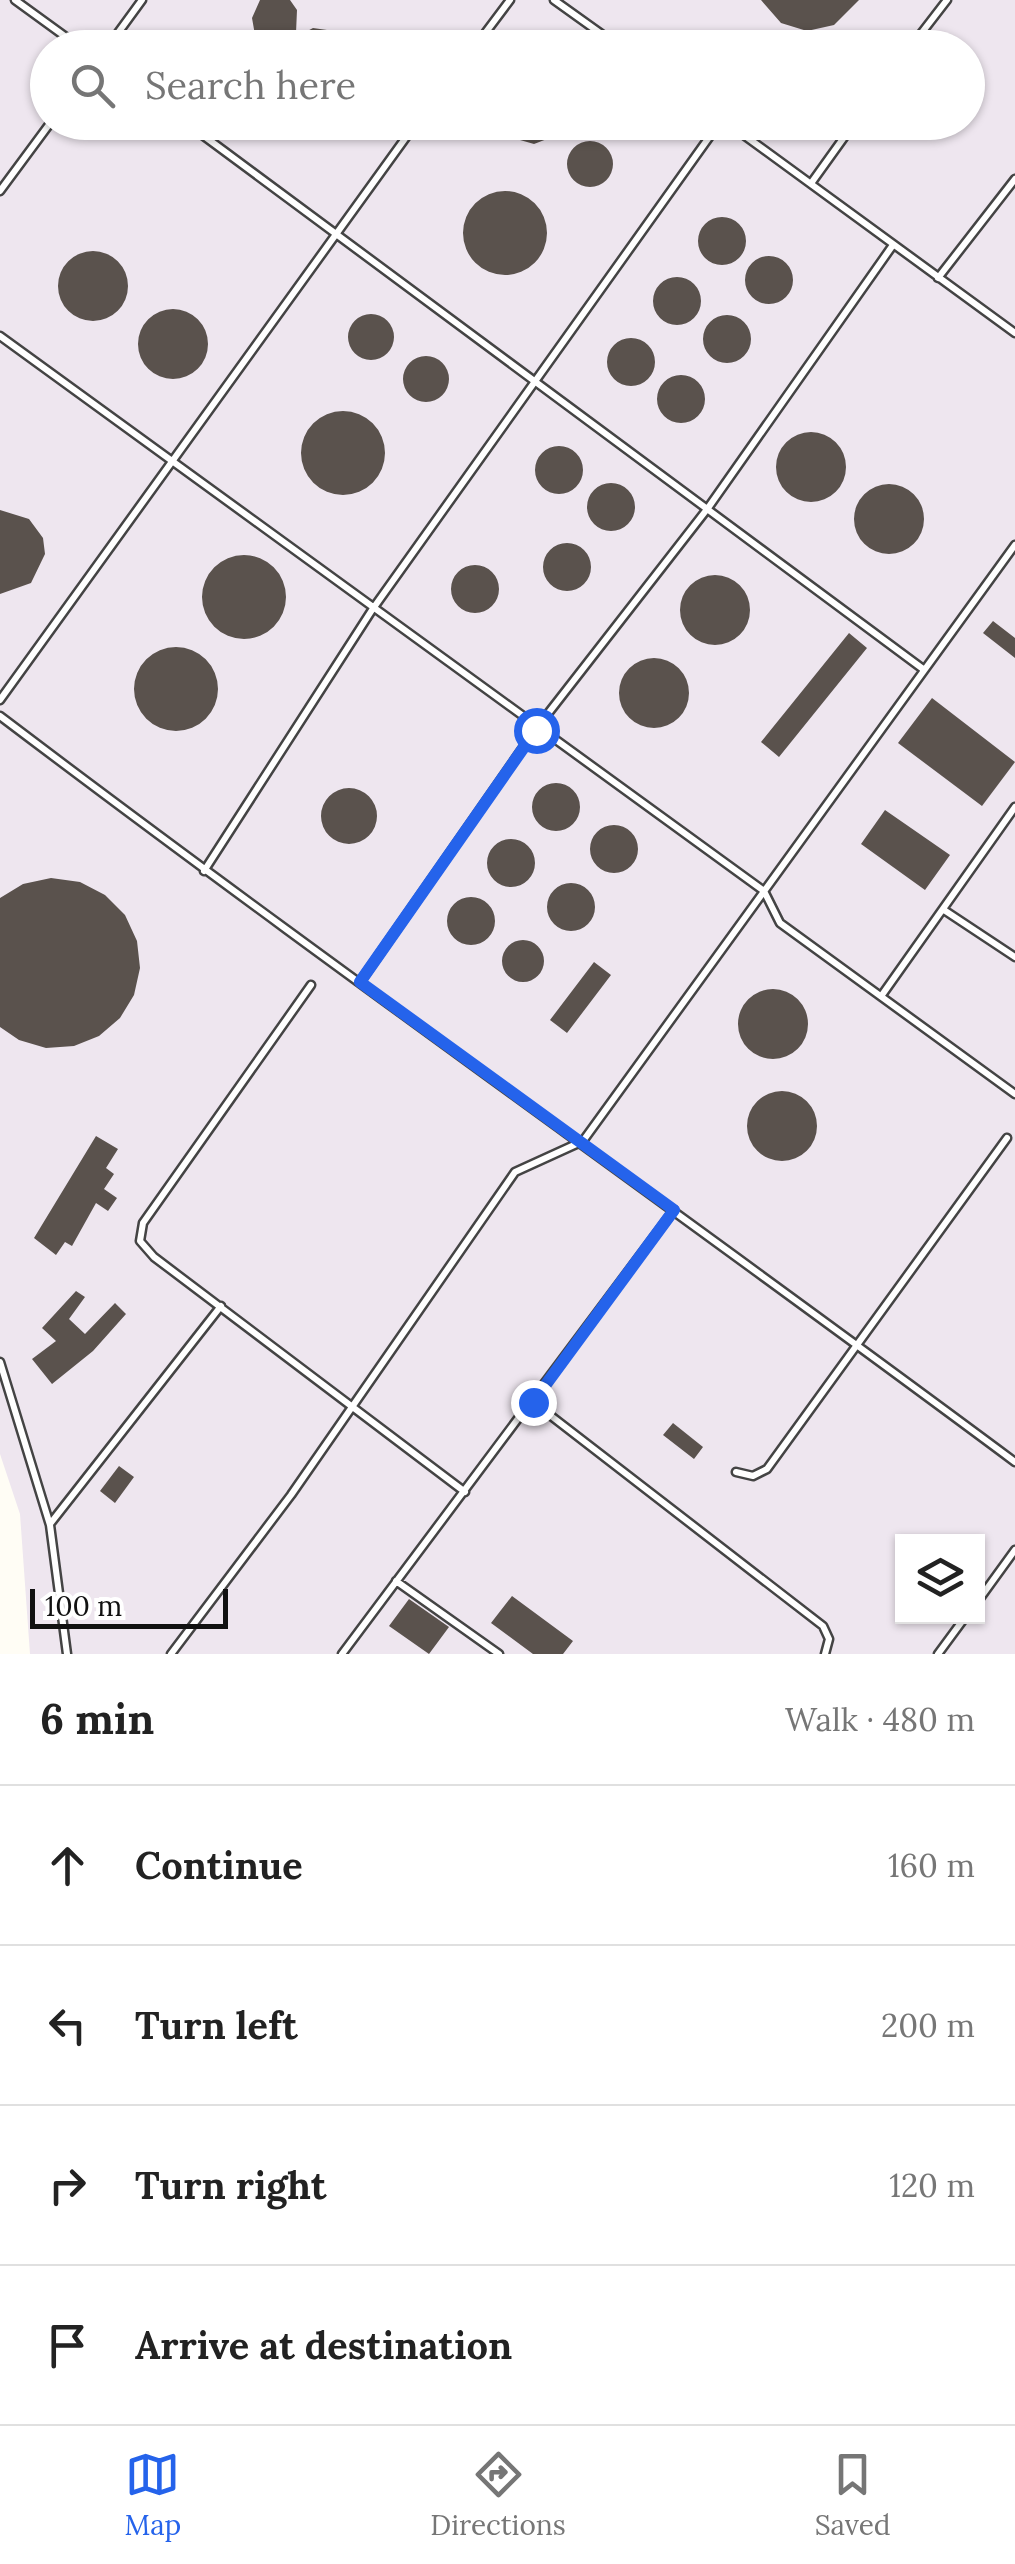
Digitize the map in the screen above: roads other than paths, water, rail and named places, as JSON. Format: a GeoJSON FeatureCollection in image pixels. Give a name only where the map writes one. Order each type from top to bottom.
{"type":"FeatureCollection","features":[{"type":"Feature","properties":{"kind":"lane"},"geometry":{"type":"LineString","coordinates":[[15,0],[56,30]]}},
{"type":"Feature","properties":{"kind":"lane"},"geometry":{"type":"LineString","coordinates":[[120,30],[142,0]]}},
{"type":"Feature","properties":{"kind":"lane"},"geometry":{"type":"LineString","coordinates":[[488,30],[510,0]]}},
{"type":"Feature","properties":{"kind":"lane"},"geometry":{"type":"LineString","coordinates":[[554,0],[596,30]]}},
{"type":"Feature","properties":{"kind":"lane"},"geometry":{"type":"LineString","coordinates":[[924,30],[947,0]]}},
{"type":"Feature","properties":{"kind":"lane"},"geometry":{"type":"LineString","coordinates":[[0,191],[38,140]]}},
{"type":"Feature","properties":{"kind":"lane"},"geometry":{"type":"LineString","coordinates":[[210,140],[924,668]]}},
{"type":"Feature","properties":{"kind":"lane"},"geometry":{"type":"LineString","coordinates":[[0,700],[403,140]]}},
{"type":"Feature","properties":{"kind":"lane"},"geometry":{"type":"LineString","coordinates":[[204,871],[372,610],[710,140]]}},
{"type":"Feature","properties":{"kind":"lane"},"geometry":{"type":"LineString","coordinates":[[749,140],[1015,334]]}},
{"type":"Feature","properties":{"kind":"lane"},"geometry":{"type":"LineString","coordinates":[[811,182],[842,140]]}},
{"type":"Feature","properties":{"kind":"lane"},"geometry":{"type":"LineString","coordinates":[[938,278],[1015,179]]}},
{"type":"Feature","properties":{"kind":"lane"},"geometry":{"type":"LineString","coordinates":[[360,982],[536,730],[708,508],[893,245]]}},
{"type":"Feature","properties":{"kind":"lane"},"geometry":{"type":"LineString","coordinates":[[0,336],[536,730],[764,892],[780,923],[1015,1094]]}},
{"type":"Feature","properties":{"kind":"lane"},"geometry":{"type":"LineString","coordinates":[[171,1654],[354,1404],[514,1172],[582,1141],[1015,545]]}},
{"type":"Feature","properties":{"kind":"lane"},"geometry":{"type":"LineString","coordinates":[[0,716],[204,871],[582,1141],[1015,1462]]}},
{"type":"Feature","properties":{"kind":"lane"},"geometry":{"type":"LineString","coordinates":[[882,996],[1014,812]]}},
{"type":"Feature","properties":{"kind":"lane"},"geometry":{"type":"LineString","coordinates":[[944,910],[1015,957]]}},
{"type":"Feature","properties":{"kind":"lane"},"geometry":{"type":"LineString","coordinates":[[311,986],[143,1223],[140,1241],[154,1257],[354,1404],[465,1492]]}},
{"type":"Feature","properties":{"kind":"lane"},"geometry":{"type":"LineString","coordinates":[[736,1472],[753,1476],[768,1469],[1007,1138]]}},
{"type":"Feature","properties":{"kind":"lane"},"geometry":{"type":"LineString","coordinates":[[342,1654],[674,1210]]}},
{"type":"Feature","properties":{"kind":"lane"},"geometry":{"type":"LineString","coordinates":[[50,1525],[221,1306]]}},
{"type":"Feature","properties":{"kind":"lane"},"geometry":{"type":"LineString","coordinates":[[0,1362],[50,1525],[67,1654]]}},
{"type":"Feature","properties":{"kind":"lane"},"geometry":{"type":"LineString","coordinates":[[533,1402],[823,1626],[828,1639],[826,1654]]}},
{"type":"Feature","properties":{"kind":"lane"},"geometry":{"type":"LineString","coordinates":[[985,1591],[1015,1550]]}},
{"type":"Feature","properties":{"kind":"lane"},"geometry":{"type":"LineString","coordinates":[[396,1581],[499,1654]]}},
{"type":"Feature","properties":{"kind":"lane"},"geometry":{"type":"LineString","coordinates":[[938,1654],[960,1624]]}}]}
